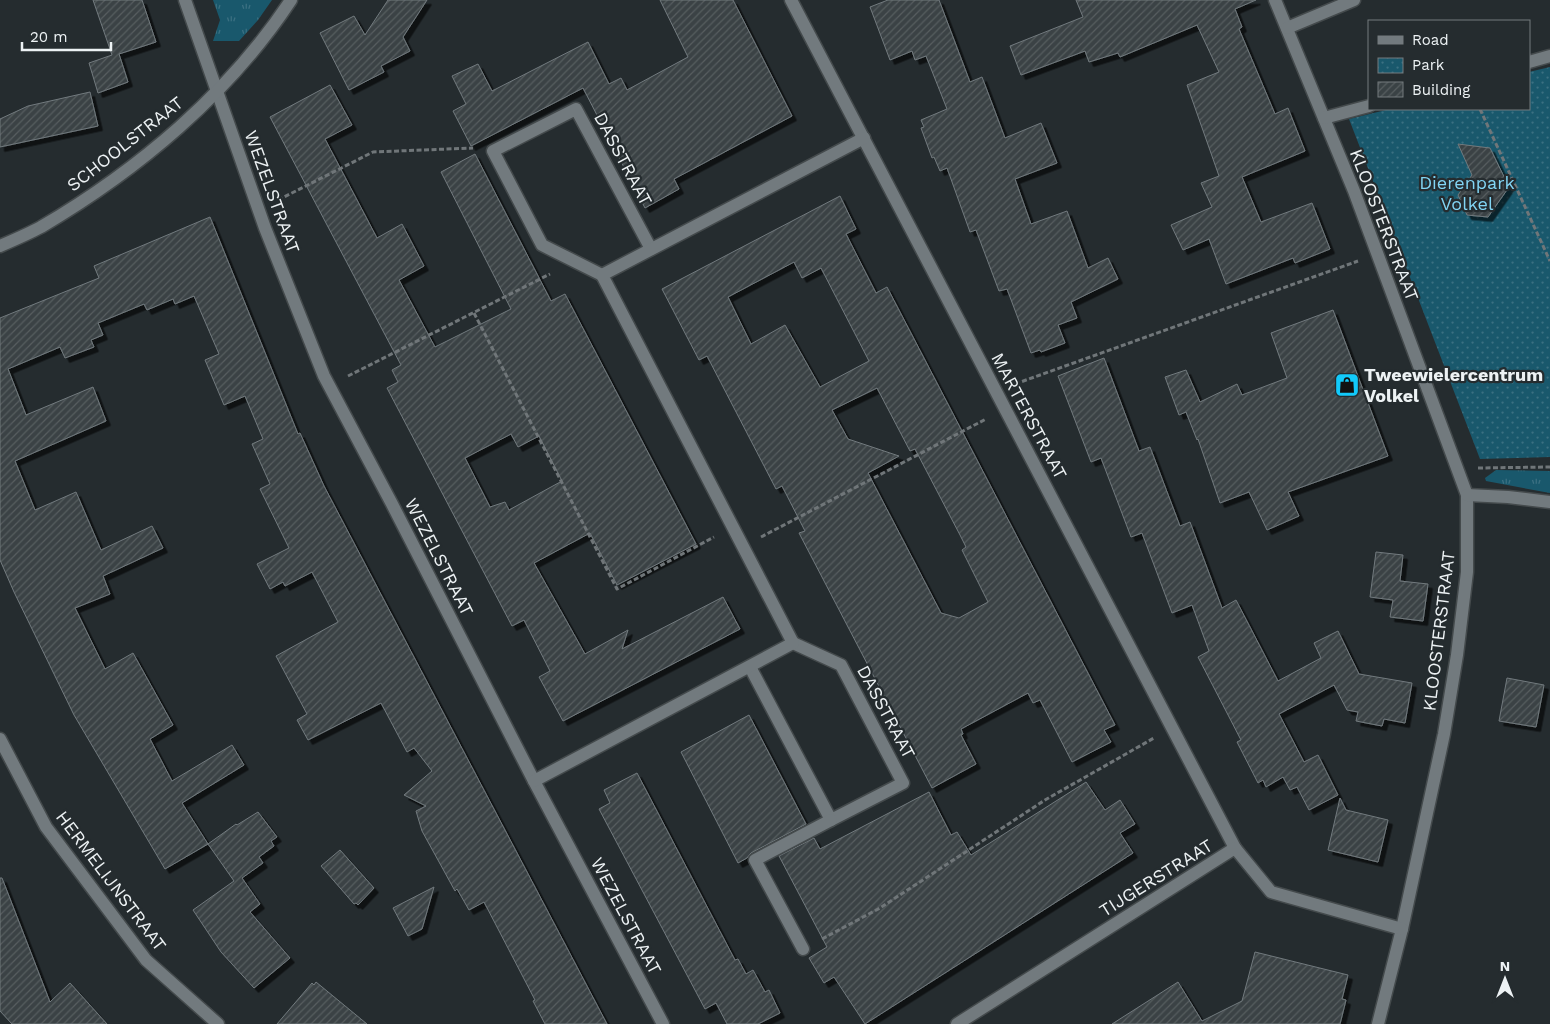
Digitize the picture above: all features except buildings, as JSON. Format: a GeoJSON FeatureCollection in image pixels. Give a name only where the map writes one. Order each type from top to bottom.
{"type":"FeatureCollection","features":[{"type":"Feature","properties":{"kind":"street","name":"WEZELSTRAAT"},"geometry":{"type":"LineString","coordinates":[[185,0],[259,210],[329,385],[534,781],[663,1024]]}},
{"type":"Feature","properties":{"kind":"street","name":"SCHOOLSTRAAT"},"geometry":{"type":"LineString","coordinates":[[0,246],[40,228],[106,186],[168,137],[218,91],[273,27],[291,0]]}},
{"type":"Feature","properties":{"kind":"street","name":"MARTERSTRAAT"},"geometry":{"type":"LineString","coordinates":[[791,0],[1235,848]]}},
{"type":"Feature","properties":{"kind":"street","name":"KLOOSTERSTRAAT"},"geometry":{"type":"LineString","coordinates":[[1275,0],[1377,254],[1467,495],[1468,572],[1444,734],[1402,930],[1378,1024]]}},
{"type":"Feature","properties":{"kind":"street"},"geometry":{"type":"LineString","coordinates":[[1287,28],[1354,0]]}},
{"type":"Feature","properties":{"kind":"street"},"geometry":{"type":"LineString","coordinates":[[1530,62],[1550,56]]}},
{"type":"Feature","properties":{"kind":"street"},"geometry":{"type":"LineString","coordinates":[[1324,118],[1368,106]]}},
{"type":"Feature","properties":{"kind":"street","name":"DASSTRAAT"},"geometry":{"type":"LineString","coordinates":[[493,151],[576,109],[651,249]]}},
{"type":"Feature","properties":{"kind":"street"},"geometry":{"type":"LineString","coordinates":[[602,274],[864,138]]}},
{"type":"Feature","properties":{"kind":"street"},"geometry":{"type":"LineString","coordinates":[[493,151],[542,245],[602,274],[793,643],[534,781]]}},
{"type":"Feature","properties":{"kind":"street"},"geometry":{"type":"LineString","coordinates":[[1467,495],[1550,502]]}},
{"type":"Feature","properties":{"kind":"street","name":"DASSTRAAT"},"geometry":{"type":"LineString","coordinates":[[793,643],[841,665],[903,783],[831,820]]}},
{"type":"Feature","properties":{"kind":"street"},"geometry":{"type":"LineString","coordinates":[[750,667],[831,820],[755,860],[804,949]]}},
{"type":"Feature","properties":{"kind":"street","name":"HERMELIJNSTRAAT"},"geometry":{"type":"LineString","coordinates":[[0,739],[46,827],[146,960],[218,1024]]}},
{"type":"Feature","properties":{"kind":"street","name":"TIJGERSTRAAT"},"geometry":{"type":"LineString","coordinates":[[957,1024],[1235,848],[1271,892],[1402,930]]}},
{"type":"Feature","properties":{"kind":"path"},"geometry":{"type":"LineString","coordinates":[[1480,110],[1550,261]]}},
{"type":"Feature","properties":{"kind":"path"},"geometry":{"type":"LineString","coordinates":[[259,210],[373,152],[474,148],[493,151]]}},
{"type":"Feature","properties":{"kind":"path"},"geometry":{"type":"LineString","coordinates":[[996,391],[1377,254]]}},
{"type":"Feature","properties":{"kind":"path"},"geometry":{"type":"LineString","coordinates":[[329,385],[576,262]]}},
{"type":"Feature","properties":{"kind":"path"},"geometry":{"type":"LineString","coordinates":[[474,313],[617,589],[733,527]]}},
{"type":"Feature","properties":{"kind":"path"},"geometry":{"type":"LineString","coordinates":[[742,546],[1005,409]]}},
{"type":"Feature","properties":{"kind":"path"},"geometry":{"type":"LineString","coordinates":[[1459,475],[1477,468],[1550,467]]}},
{"type":"Feature","properties":{"kind":"path"},"geometry":{"type":"LineString","coordinates":[[804,949],[880,908],[1045,800],[1172,728]]}},
{"type":"Feature","properties":{"kind":"green space"},"geometry":{"type":"Polygon","coordinates":[[[213,0],[272,0],[258,20],[239,41],[213,41],[220,20],[213,0]]]}},
{"type":"Feature","properties":{"kind":"green space","name":"Dierenpark Volkel"},"geometry":{"type":"Polygon","coordinates":[[[1550,67],[1550,457],[1480,459],[1349,119],[1386,110],[1530,110],[1530,72],[1550,67]]]}},
{"type":"Feature","properties":{"kind":"green space"},"geometry":{"type":"Polygon","coordinates":[[[1496,470],[1550,471],[1550,493],[1486,481],[1485,478],[1496,470]]]}},
{"type":"Feature","properties":{"kind":"place","name":"Tweewielercentrum Volkel"},"geometry":{"type":"Point","coordinates":[1347,385]}}]}
